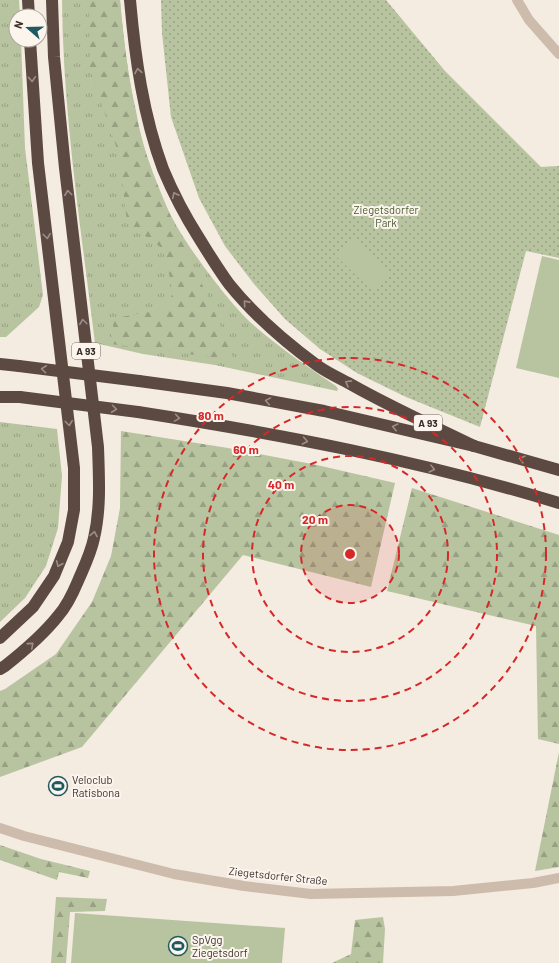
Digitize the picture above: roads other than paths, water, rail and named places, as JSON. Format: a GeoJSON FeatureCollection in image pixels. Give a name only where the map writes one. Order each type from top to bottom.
{"type":"FeatureCollection","features":[{"type":"Feature","properties":{"kind":"highway","name":"A 93"},"geometry":{"type":"LineString","coordinates":[[0,669],[35,642],[59,615],[72,594],[87,562],[94,538],[97,515],[99,484],[98,447],[65,168],[54,57],[52,0]]}},
{"type":"Feature","properties":{"kind":"highway","name":"A 93"},"geometry":{"type":"LineString","coordinates":[[130,0],[136,60],[141,88],[154,141],[163,168],[187,219],[213,262],[229,283],[270,327],[319,366],[368,394],[474,446]]}},
{"type":"Feature","properties":{"kind":"highway","name":"A 93"},"geometry":{"type":"LineString","coordinates":[[0,638],[33,607],[54,576],[68,542],[74,510],[74,468],[38,163],[31,48]]}},
{"type":"Feature","properties":{"kind":"highway","name":"A 93"},"geometry":{"type":"LineString","coordinates":[[0,364],[227,393],[324,411],[474,446],[559,470]]}},
{"type":"Feature","properties":{"kind":"highway"},"geometry":{"type":"LineString","coordinates":[[0,397],[20,397],[221,424],[382,457],[523,492],[559,503]]}},
{"type":"Feature","properties":{"kind":"street"},"geometry":{"type":"LineString","coordinates":[[517,0],[529,20],[559,54]]}},
{"type":"Feature","properties":{"kind":"street","name":"Ziegetsdorfer Straße"},"geometry":{"type":"LineString","coordinates":[[0,828],[24,836],[174,874],[244,886],[311,894],[453,891],[559,878]]}},
{"type":"Feature","properties":{"kind":"place","name":"Veloclub Ratisbona"},"geometry":{"type":"Point","coordinates":[58,786]}},
{"type":"Feature","properties":{"kind":"place","name":"SpVgg Ziegetsdorf"},"geometry":{"type":"Point","coordinates":[178,946]}},
{"type":"Feature","properties":{"kind":"park label","name":"Ziegetsdorfer Park"},"geometry":{"type":"Point","coordinates":[386,216]}}]}
